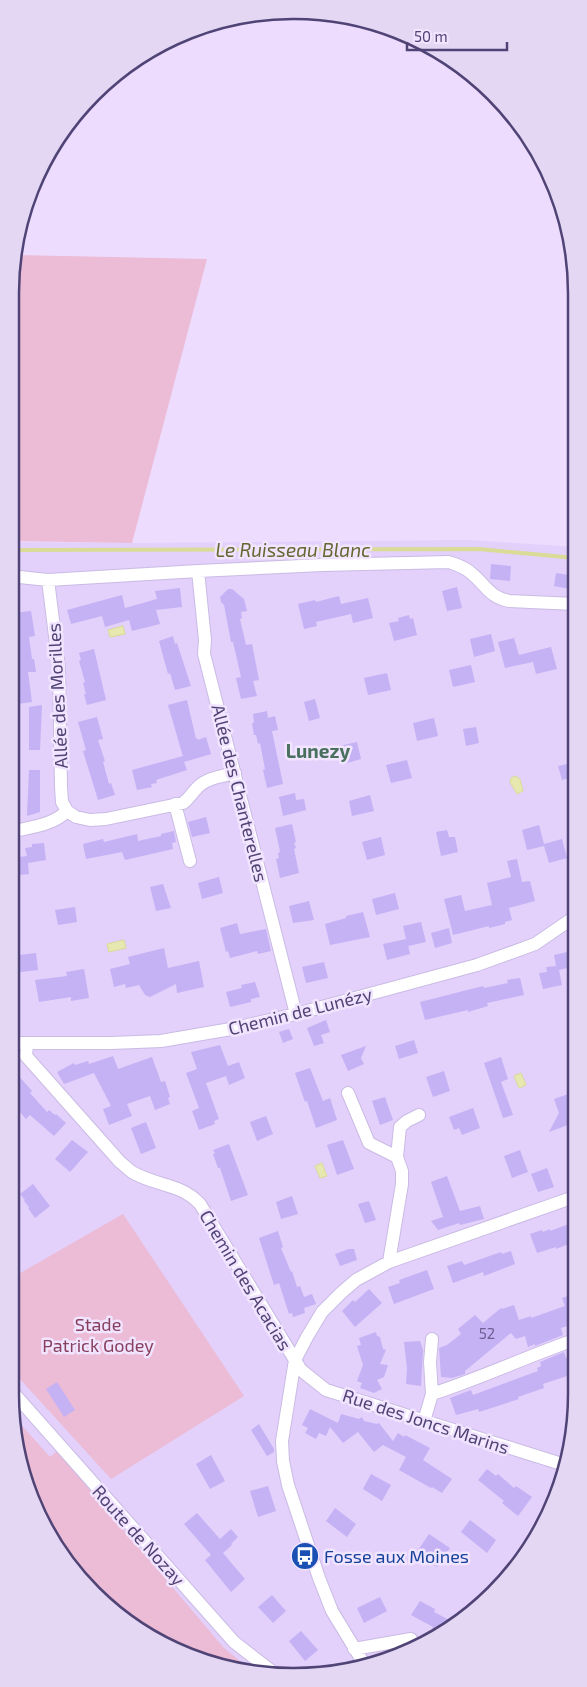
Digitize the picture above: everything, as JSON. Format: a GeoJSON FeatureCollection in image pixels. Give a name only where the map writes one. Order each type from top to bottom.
{"type":"FeatureCollection","features":[{"type":"Feature","properties":{"kind":"street"},"geometry":{"type":"LineString","coordinates":[[19,577],[48,580],[322,564],[450,562],[472,573],[498,599],[568,604]]}},
{"type":"Feature","properties":{"kind":"street","name":"Allée des Chanterelles"},"geometry":{"type":"LineString","coordinates":[[198,570],[205,640],[204,654],[296,1014]]}},
{"type":"Feature","properties":{"kind":"street","name":"Allée des Morilles"},"geometry":{"type":"LineString","coordinates":[[48,580],[59,668],[60,787],[62,802],[67,811]]}},
{"type":"Feature","properties":{"kind":"street"},"geometry":{"type":"LineString","coordinates":[[19,830],[51,822],[60,818],[67,811],[76,817],[90,820],[183,802],[191,797],[196,788],[204,782],[235,773]]}},
{"type":"Feature","properties":{"kind":"street"},"geometry":{"type":"LineString","coordinates":[[175,804],[190,861]]}},
{"type":"Feature","properties":{"kind":"street","name":"Chemin de Lunézy"},"geometry":{"type":"LineString","coordinates":[[19,1044],[161,1042],[231,1029],[296,1014],[477,965],[535,944],[568,921]]}},
{"type":"Feature","properties":{"kind":"street","name":"Chemin des Acacias"},"geometry":{"type":"LineString","coordinates":[[27,1044],[26,1056],[120,1162],[133,1172],[185,1191],[200,1204],[295,1360]]}},
{"type":"Feature","properties":{"kind":"street"},"geometry":{"type":"LineString","coordinates":[[348,1093],[368,1143],[397,1158]]}},
{"type":"Feature","properties":{"kind":"street"},"geometry":{"type":"LineString","coordinates":[[389,1262],[402,1184],[402,1171],[397,1158],[400,1127],[419,1115]]}},
{"type":"Feature","properties":{"kind":"street"},"geometry":{"type":"LineString","coordinates":[[361,1660],[332,1611],[288,1485],[283,1461],[282,1441],[295,1360],[322,1312],[356,1280],[389,1262],[568,1199]]}},
{"type":"Feature","properties":{"kind":"street"},"geometry":{"type":"LineString","coordinates":[[424,1420],[432,1394],[430,1362],[432,1339]]}},
{"type":"Feature","properties":{"kind":"street"},"geometry":{"type":"LineString","coordinates":[[432,1394],[568,1342]]}},
{"type":"Feature","properties":{"kind":"street","name":"Rue des Joncs Marins"},"geometry":{"type":"LineString","coordinates":[[295,1360],[301,1370],[326,1390],[559,1463]]}},
{"type":"Feature","properties":{"kind":"street","name":"Route de Nozay"},"geometry":{"type":"LineString","coordinates":[[19,1399],[234,1642],[265,1667]]}},
{"type":"Feature","properties":{"kind":"street"},"geometry":{"type":"LineString","coordinates":[[354,1649],[403,1640],[411,1639],[413,1641]]}},
{"type":"Feature","properties":{"kind":"shaded area"},"geometry":{"type":"Polygon","coordinates":[[[470,540],[568,547],[568,1411],[563,1447],[554,1482],[540,1515],[522,1546],[488,1588],[446,1622],[415,1640],[382,1654],[347,1663],[311,1668],[276,1668],[240,1663],[205,1654],[188,1647],[141,1622],[99,1588],[65,1546],[40,1499],[33,1482],[24,1447],[19,1411],[19,542],[470,540]]]}},
{"type":"Feature","properties":{"kind":"shaded area"},"geometry":{"type":"Polygon","coordinates":[[[123,626],[125,634],[110,637],[108,630],[123,626]]]}},
{"type":"Feature","properties":{"kind":"shaded area"},"geometry":{"type":"Polygon","coordinates":[[[515,776],[520,779],[523,791],[517,794],[510,782],[511,778],[515,776]]]}},
{"type":"Feature","properties":{"kind":"shaded area"},"geometry":{"type":"Polygon","coordinates":[[[124,940],[126,948],[109,952],[107,944],[124,940]]]}},
{"type":"Feature","properties":{"kind":"shaded area"},"geometry":{"type":"Polygon","coordinates":[[[521,1073],[526,1085],[519,1088],[514,1076],[521,1073]]]}},
{"type":"Feature","properties":{"kind":"shaded area"},"geometry":{"type":"Polygon","coordinates":[[[322,1163],[327,1176],[320,1178],[315,1166],[322,1163]]]}},
{"type":"Feature","properties":{"kind":"green space"},"geometry":{"type":"Polygon","coordinates":[[[21,255],[207,259],[132,543],[19,541],[19,276],[21,255]]]}},
{"type":"Feature","properties":{"kind":"green space","name":"Stade Patrick Godey"},"geometry":{"type":"Polygon","coordinates":[[[123,1214],[244,1396],[111,1479],[19,1378],[19,1274],[123,1214]]]}},
{"type":"Feature","properties":{"kind":"green space"},"geometry":{"type":"Polygon","coordinates":[[[20,1424],[50,1457],[57,1451],[223,1647],[242,1663],[205,1654],[156,1631],[112,1600],[87,1575],[65,1546],[47,1515],[28,1465],[20,1424]]]}},
{"type":"Feature","properties":{"kind":"building"},"geometry":{"type":"Polygon","coordinates":[[[491,564],[511,566],[510,581],[490,579],[491,564]]]}},
{"type":"Feature","properties":{"kind":"building"},"geometry":{"type":"Polygon","coordinates":[[[556,573],[568,575],[568,589],[554,586],[556,573]]]}},
{"type":"Feature","properties":{"kind":"building"},"geometry":{"type":"Polygon","coordinates":[[[457,587],[462,608],[447,611],[442,591],[457,587]]]}},
{"type":"Feature","properties":{"kind":"building"},"geometry":{"type":"Polygon","coordinates":[[[180,588],[182,607],[156,610],[160,624],[132,631],[129,620],[105,627],[102,616],[71,624],[67,610],[122,595],[125,608],[157,599],[155,591],[180,588]]]}},
{"type":"Feature","properties":{"kind":"building"},"geometry":{"type":"Polygon","coordinates":[[[228,589],[232,589],[244,599],[247,611],[241,612],[242,618],[240,619],[246,645],[252,644],[259,680],[253,681],[257,696],[241,699],[236,678],[241,677],[233,642],[231,642],[224,605],[220,597],[228,589]]]}},
{"type":"Feature","properties":{"kind":"building"},"geometry":{"type":"Polygon","coordinates":[[[339,596],[341,604],[368,598],[373,618],[353,623],[351,614],[316,622],[317,626],[304,629],[298,604],[339,596]]]}},
{"type":"Feature","properties":{"kind":"building"},"geometry":{"type":"Polygon","coordinates":[[[31,611],[35,636],[29,637],[36,672],[28,672],[32,702],[19,704],[19,612],[31,611]]]}},
{"type":"Feature","properties":{"kind":"building"},"geometry":{"type":"Polygon","coordinates":[[[409,615],[410,619],[413,618],[417,635],[394,641],[389,623],[399,621],[398,618],[409,615]]]}},
{"type":"Feature","properties":{"kind":"building"},"geometry":{"type":"Polygon","coordinates":[[[491,634],[495,651],[474,657],[470,639],[491,634]]]}},
{"type":"Feature","properties":{"kind":"building"},"geometry":{"type":"Polygon","coordinates":[[[173,636],[191,686],[175,690],[170,673],[168,674],[159,641],[173,636]]]}},
{"type":"Feature","properties":{"kind":"building"},"geometry":{"type":"Polygon","coordinates":[[[514,638],[519,655],[551,647],[557,669],[536,674],[533,662],[505,668],[498,642],[514,638]]]}},
{"type":"Feature","properties":{"kind":"building"},"geometry":{"type":"Polygon","coordinates":[[[94,649],[106,700],[87,705],[83,683],[85,682],[79,661],[81,660],[79,653],[94,649]]]}},
{"type":"Feature","properties":{"kind":"building"},"geometry":{"type":"Polygon","coordinates":[[[471,665],[475,682],[453,687],[449,670],[471,665]]]}},
{"type":"Feature","properties":{"kind":"building"},"geometry":{"type":"Polygon","coordinates":[[[387,673],[391,690],[368,695],[364,678],[387,673]]]}},
{"type":"Feature","properties":{"kind":"building"},"geometry":{"type":"Polygon","coordinates":[[[315,699],[320,718],[309,721],[304,702],[315,699]]]}},
{"type":"Feature","properties":{"kind":"building"},"geometry":{"type":"Polygon","coordinates":[[[187,700],[196,739],[206,737],[211,754],[184,762],[187,770],[156,780],[157,783],[151,784],[152,787],[137,790],[132,770],[183,756],[168,705],[187,700]]]}},
{"type":"Feature","properties":{"kind":"building"},"geometry":{"type":"Polygon","coordinates":[[[42,705],[40,750],[29,750],[29,707],[42,705]]]}},
{"type":"Feature","properties":{"kind":"building"},"geometry":{"type":"Polygon","coordinates":[[[267,711],[268,718],[275,716],[278,730],[272,731],[283,784],[267,788],[260,743],[258,744],[256,735],[254,735],[252,723],[254,723],[253,714],[267,711]]]}},
{"type":"Feature","properties":{"kind":"building"},"geometry":{"type":"Polygon","coordinates":[[[97,717],[103,739],[98,740],[105,761],[103,762],[109,784],[111,783],[115,795],[98,800],[83,751],[86,750],[78,722],[97,717]]]}},
{"type":"Feature","properties":{"kind":"building"},"geometry":{"type":"Polygon","coordinates":[[[434,718],[438,736],[417,741],[413,723],[434,718]]]}},
{"type":"Feature","properties":{"kind":"building"},"geometry":{"type":"Polygon","coordinates":[[[476,727],[479,743],[466,746],[463,729],[476,727]]]}},
{"type":"Feature","properties":{"kind":"building"},"geometry":{"type":"Polygon","coordinates":[[[357,742],[361,759],[344,764],[339,746],[357,742]]]}},
{"type":"Feature","properties":{"kind":"building"},"geometry":{"type":"Polygon","coordinates":[[[407,760],[412,778],[391,783],[386,765],[407,760]]]}},
{"type":"Feature","properties":{"kind":"building"},"geometry":{"type":"Polygon","coordinates":[[[568,764],[568,778],[562,780],[558,766],[568,764]]]}},
{"type":"Feature","properties":{"kind":"building"},"geometry":{"type":"Polygon","coordinates":[[[29,770],[40,770],[40,812],[27,816],[29,770]]]}},
{"type":"Feature","properties":{"kind":"building"},"geometry":{"type":"Polygon","coordinates":[[[295,793],[296,800],[304,799],[306,810],[283,816],[279,797],[295,793]]]}},
{"type":"Feature","properties":{"kind":"building"},"geometry":{"type":"Polygon","coordinates":[[[370,795],[374,811],[352,816],[349,801],[370,795]]]}},
{"type":"Feature","properties":{"kind":"building"},"geometry":{"type":"Polygon","coordinates":[[[206,817],[210,833],[192,837],[188,822],[206,817]]]}},
{"type":"Feature","properties":{"kind":"building"},"geometry":{"type":"Polygon","coordinates":[[[292,824],[296,842],[294,843],[296,848],[294,849],[299,873],[280,878],[276,859],[279,858],[278,853],[280,852],[275,828],[292,824]]]}},
{"type":"Feature","properties":{"kind":"building"},"geometry":{"type":"Polygon","coordinates":[[[539,825],[544,844],[562,839],[567,858],[549,863],[544,846],[527,850],[522,830],[539,825]]]}},
{"type":"Feature","properties":{"kind":"building"},"geometry":{"type":"Polygon","coordinates":[[[447,830],[449,837],[455,837],[458,852],[441,856],[436,832],[447,830]]]}},
{"type":"Feature","properties":{"kind":"building"},"geometry":{"type":"Polygon","coordinates":[[[174,831],[176,842],[172,843],[173,849],[125,860],[122,852],[86,859],[83,844],[103,839],[104,842],[137,834],[138,841],[174,831]]]}},
{"type":"Feature","properties":{"kind":"building"},"geometry":{"type":"Polygon","coordinates":[[[381,837],[385,855],[367,860],[362,842],[381,837]]]}},
{"type":"Feature","properties":{"kind":"building"},"geometry":{"type":"Polygon","coordinates":[[[44,843],[46,860],[28,863],[29,874],[19,875],[19,857],[27,856],[25,848],[32,847],[32,844],[44,843]]]}},
{"type":"Feature","properties":{"kind":"building"},"geometry":{"type":"Polygon","coordinates":[[[517,859],[522,882],[530,881],[535,901],[509,908],[512,920],[505,922],[505,924],[453,935],[444,899],[461,895],[465,911],[492,905],[487,883],[511,877],[507,861],[517,859]]]}},
{"type":"Feature","properties":{"kind":"building"},"geometry":{"type":"Polygon","coordinates":[[[219,877],[223,893],[202,899],[198,883],[219,877]]]}},
{"type":"Feature","properties":{"kind":"building"},"geometry":{"type":"Polygon","coordinates":[[[163,884],[171,908],[156,911],[150,887],[163,884]]]}},
{"type":"Feature","properties":{"kind":"building"},"geometry":{"type":"Polygon","coordinates":[[[395,893],[399,909],[376,915],[372,899],[395,893]]]}},
{"type":"Feature","properties":{"kind":"building"},"geometry":{"type":"Polygon","coordinates":[[[309,901],[314,920],[293,923],[289,906],[309,901]]]}},
{"type":"Feature","properties":{"kind":"building"},"geometry":{"type":"Polygon","coordinates":[[[75,907],[77,922],[58,925],[55,910],[75,907]]]}},
{"type":"Feature","properties":{"kind":"building"},"geometry":{"type":"Polygon","coordinates":[[[363,912],[370,937],[330,945],[325,924],[363,912]]]}},
{"type":"Feature","properties":{"kind":"building"},"geometry":{"type":"Polygon","coordinates":[[[421,922],[426,942],[408,946],[410,954],[387,960],[383,944],[406,939],[403,926],[421,922]]]}},
{"type":"Feature","properties":{"kind":"building"},"geometry":{"type":"Polygon","coordinates":[[[237,923],[240,934],[266,929],[271,951],[258,954],[257,951],[230,958],[228,951],[226,952],[220,928],[237,923]]]}},
{"type":"Feature","properties":{"kind":"building"},"geometry":{"type":"Polygon","coordinates":[[[449,928],[452,943],[435,948],[431,933],[449,928]]]}},
{"type":"Feature","properties":{"kind":"building"},"geometry":{"type":"Polygon","coordinates":[[[164,948],[168,968],[199,961],[204,987],[177,993],[176,984],[150,997],[145,995],[139,985],[126,988],[125,984],[114,987],[110,969],[130,964],[128,957],[164,948]]]}},
{"type":"Feature","properties":{"kind":"building"},"geometry":{"type":"Polygon","coordinates":[[[568,952],[568,968],[559,970],[562,985],[543,989],[539,973],[547,972],[546,967],[556,966],[554,955],[568,952]]]}},
{"type":"Feature","properties":{"kind":"building"},"geometry":{"type":"Polygon","coordinates":[[[36,953],[38,970],[19,972],[19,955],[36,953]]]}},
{"type":"Feature","properties":{"kind":"building"},"geometry":{"type":"Polygon","coordinates":[[[324,962],[328,978],[306,983],[302,967],[324,962]]]}},
{"type":"Feature","properties":{"kind":"building"},"geometry":{"type":"Polygon","coordinates":[[[84,969],[89,998],[71,1001],[71,997],[39,1002],[35,980],[67,976],[66,972],[84,969]]]}},
{"type":"Feature","properties":{"kind":"building"},"geometry":{"type":"Polygon","coordinates":[[[520,978],[524,995],[487,1003],[488,1006],[468,1012],[468,1010],[425,1020],[420,1002],[483,986],[484,988],[508,983],[507,980],[520,978]]]}},
{"type":"Feature","properties":{"kind":"building"},"geometry":{"type":"Polygon","coordinates":[[[255,982],[260,997],[251,999],[251,1002],[230,1007],[226,992],[242,988],[241,985],[255,982]]]}},
{"type":"Feature","properties":{"kind":"building"},"geometry":{"type":"Polygon","coordinates":[[[326,1020],[330,1032],[321,1035],[324,1043],[314,1046],[307,1028],[326,1020]]]}},
{"type":"Feature","properties":{"kind":"building"},"geometry":{"type":"Polygon","coordinates":[[[289,1029],[293,1039],[283,1043],[279,1032],[289,1029]]]}},
{"type":"Feature","properties":{"kind":"building"},"geometry":{"type":"Polygon","coordinates":[[[414,1040],[418,1053],[399,1059],[395,1046],[414,1040]]]}},
{"type":"Feature","properties":{"kind":"building"},"geometry":{"type":"Polygon","coordinates":[[[220,1045],[228,1066],[239,1062],[245,1078],[229,1085],[226,1076],[206,1083],[219,1119],[214,1121],[215,1124],[199,1130],[192,1111],[199,1108],[186,1073],[197,1069],[191,1052],[220,1045]]]}},
{"type":"Feature","properties":{"kind":"building"},"geometry":{"type":"Polygon","coordinates":[[[366,1046],[361,1058],[364,1064],[348,1071],[341,1055],[366,1046]]]}},
{"type":"Feature","properties":{"kind":"building"},"geometry":{"type":"Polygon","coordinates":[[[113,1056],[118,1069],[152,1057],[161,1082],[165,1081],[170,1104],[155,1110],[150,1096],[127,1104],[132,1116],[109,1125],[103,1109],[111,1106],[94,1073],[64,1084],[57,1072],[74,1063],[75,1065],[88,1061],[89,1064],[113,1056]]]}},
{"type":"Feature","properties":{"kind":"building"},"geometry":{"type":"Polygon","coordinates":[[[501,1057],[508,1079],[501,1082],[513,1115],[503,1118],[484,1063],[501,1057]]]}},
{"type":"Feature","properties":{"kind":"building"},"geometry":{"type":"Polygon","coordinates":[[[310,1068],[323,1101],[330,1098],[337,1120],[316,1128],[295,1073],[310,1068]]]}},
{"type":"Feature","properties":{"kind":"building"},"geometry":{"type":"Polygon","coordinates":[[[444,1071],[450,1091],[433,1097],[426,1077],[444,1071]]]}},
{"type":"Feature","properties":{"kind":"building"},"geometry":{"type":"Polygon","coordinates":[[[19,1076],[32,1091],[30,1093],[47,1112],[49,1110],[56,1114],[66,1123],[54,1136],[30,1115],[26,1119],[19,1111],[19,1076]]]}},
{"type":"Feature","properties":{"kind":"building"},"geometry":{"type":"Polygon","coordinates":[[[568,1094],[568,1125],[549,1132],[559,1113],[554,1099],[568,1094]]]}},
{"type":"Feature","properties":{"kind":"building"},"geometry":{"type":"Polygon","coordinates":[[[385,1097],[393,1120],[380,1125],[372,1101],[385,1097]]]}},
{"type":"Feature","properties":{"kind":"building"},"geometry":{"type":"Polygon","coordinates":[[[473,1108],[480,1128],[462,1135],[459,1128],[454,1130],[449,1117],[473,1108]]]}},
{"type":"Feature","properties":{"kind":"building"},"geometry":{"type":"Polygon","coordinates":[[[266,1116],[273,1134],[257,1141],[250,1122],[266,1116]]]}},
{"type":"Feature","properties":{"kind":"building"},"geometry":{"type":"Polygon","coordinates":[[[146,1122],[156,1148],[141,1154],[131,1128],[146,1122]]]}},
{"type":"Feature","properties":{"kind":"building"},"geometry":{"type":"Polygon","coordinates":[[[72,1140],[88,1152],[70,1172],[55,1159],[72,1140]]]}},
{"type":"Feature","properties":{"kind":"building"},"geometry":{"type":"Polygon","coordinates":[[[343,1140],[354,1169],[337,1175],[327,1145],[343,1140]]]}},
{"type":"Feature","properties":{"kind":"building"},"geometry":{"type":"Polygon","coordinates":[[[229,1144],[248,1195],[231,1201],[220,1168],[218,1168],[213,1154],[215,1153],[213,1150],[229,1144]]]}},
{"type":"Feature","properties":{"kind":"building"},"geometry":{"type":"Polygon","coordinates":[[[520,1150],[528,1172],[512,1178],[504,1156],[520,1150]]]}},
{"type":"Feature","properties":{"kind":"building"},"geometry":{"type":"Polygon","coordinates":[[[547,1168],[554,1187],[538,1192],[531,1174],[547,1168]]]}},
{"type":"Feature","properties":{"kind":"building"},"geometry":{"type":"Polygon","coordinates":[[[447,1176],[460,1211],[480,1206],[484,1219],[460,1225],[459,1223],[438,1230],[431,1221],[443,1217],[431,1182],[447,1176]]]}},
{"type":"Feature","properties":{"kind":"building"},"geometry":{"type":"Polygon","coordinates":[[[33,1184],[50,1206],[35,1218],[20,1194],[33,1184]]]}},
{"type":"Feature","properties":{"kind":"building"},"geometry":{"type":"Polygon","coordinates":[[[292,1196],[298,1214],[281,1219],[276,1202],[292,1196]]]}},
{"type":"Feature","properties":{"kind":"building"},"geometry":{"type":"Polygon","coordinates":[[[369,1201],[376,1220],[365,1223],[358,1204],[369,1201]]]}},
{"type":"Feature","properties":{"kind":"building"},"geometry":{"type":"Polygon","coordinates":[[[568,1224],[568,1244],[537,1253],[530,1234],[542,1230],[543,1232],[550,1229],[550,1231],[568,1224]]]}},
{"type":"Feature","properties":{"kind":"building"},"geometry":{"type":"Polygon","coordinates":[[[278,1231],[283,1247],[281,1248],[297,1287],[300,1286],[304,1297],[312,1294],[316,1304],[304,1308],[305,1313],[293,1317],[292,1313],[289,1314],[279,1283],[274,1285],[259,1238],[278,1231]]]}},
{"type":"Feature","properties":{"kind":"building"},"geometry":{"type":"Polygon","coordinates":[[[354,1249],[357,1260],[340,1266],[335,1254],[354,1249]]]}},
{"type":"Feature","properties":{"kind":"building"},"geometry":{"type":"Polygon","coordinates":[[[511,1251],[515,1264],[484,1276],[483,1272],[453,1283],[447,1266],[462,1261],[464,1265],[501,1252],[502,1254],[511,1251]]]}},
{"type":"Feature","properties":{"kind":"building"},"geometry":{"type":"Polygon","coordinates":[[[427,1270],[434,1289],[394,1304],[388,1287],[400,1283],[399,1280],[427,1270]]]}},
{"type":"Feature","properties":{"kind":"building"},"geometry":{"type":"Polygon","coordinates":[[[369,1289],[382,1303],[355,1327],[342,1311],[353,1300],[355,1302],[369,1289]]]}},
{"type":"Feature","properties":{"kind":"building"},"geometry":{"type":"Polygon","coordinates":[[[568,1296],[568,1326],[561,1328],[563,1335],[528,1347],[525,1336],[516,1339],[511,1333],[465,1371],[465,1374],[452,1378],[441,1377],[439,1348],[447,1345],[461,1334],[458,1329],[475,1315],[483,1323],[501,1308],[514,1305],[519,1320],[531,1316],[531,1318],[565,1306],[562,1298],[568,1296]]]}},
{"type":"Feature","properties":{"kind":"building"},"geometry":{"type":"Polygon","coordinates":[[[376,1332],[377,1336],[380,1337],[383,1349],[386,1350],[380,1364],[388,1365],[384,1377],[377,1380],[382,1389],[374,1393],[360,1388],[362,1383],[357,1381],[363,1365],[357,1346],[361,1345],[359,1338],[376,1332]]]}},
{"type":"Feature","properties":{"kind":"building"},"geometry":{"type":"Polygon","coordinates":[[[420,1341],[423,1350],[421,1386],[406,1384],[407,1369],[404,1342],[420,1341]]]}},
{"type":"Feature","properties":{"kind":"building"},"geometry":{"type":"Polygon","coordinates":[[[564,1352],[566,1358],[568,1358],[568,1376],[543,1384],[544,1388],[518,1397],[519,1399],[479,1412],[478,1409],[456,1415],[450,1398],[471,1390],[473,1395],[538,1371],[537,1368],[541,1366],[540,1362],[564,1352]]]}},
{"type":"Feature","properties":{"kind":"building"},"geometry":{"type":"Polygon","coordinates":[[[57,1382],[75,1410],[64,1417],[46,1389],[57,1382]]]}},
{"type":"Feature","properties":{"kind":"building"},"geometry":{"type":"Polygon","coordinates":[[[310,1409],[338,1423],[341,1414],[359,1419],[362,1417],[364,1421],[379,1423],[393,1441],[398,1433],[404,1437],[405,1435],[430,1448],[423,1460],[452,1479],[442,1493],[431,1488],[399,1470],[406,1457],[383,1445],[374,1452],[358,1432],[343,1443],[330,1427],[326,1436],[319,1433],[316,1439],[305,1433],[308,1428],[302,1425],[310,1409]]]}},
{"type":"Feature","properties":{"kind":"building"},"geometry":{"type":"Polygon","coordinates":[[[259,1424],[274,1449],[274,1452],[267,1456],[251,1430],[259,1424]]]}},
{"type":"Feature","properties":{"kind":"building"},"geometry":{"type":"Polygon","coordinates":[[[211,1455],[225,1481],[210,1489],[196,1464],[211,1455]]]}},
{"type":"Feature","properties":{"kind":"building"},"geometry":{"type":"Polygon","coordinates":[[[487,1469],[496,1476],[498,1474],[514,1488],[516,1486],[532,1497],[518,1516],[502,1503],[504,1501],[478,1480],[487,1469]]]}},
{"type":"Feature","properties":{"kind":"building"},"geometry":{"type":"Polygon","coordinates":[[[371,1474],[391,1485],[382,1501],[363,1489],[371,1474]]]}},
{"type":"Feature","properties":{"kind":"building"},"geometry":{"type":"Polygon","coordinates":[[[268,1486],[276,1511],[258,1517],[250,1491],[268,1486]]]}},
{"type":"Feature","properties":{"kind":"building"},"geometry":{"type":"Polygon","coordinates":[[[335,1508],[356,1524],[347,1537],[326,1521],[335,1508]]]}},
{"type":"Feature","properties":{"kind":"building"},"geometry":{"type":"Polygon","coordinates":[[[197,1513],[220,1539],[231,1529],[238,1537],[223,1553],[245,1579],[231,1592],[205,1560],[211,1555],[184,1524],[197,1513]]]}},
{"type":"Feature","properties":{"kind":"building"},"geometry":{"type":"Polygon","coordinates":[[[470,1520],[496,1540],[487,1553],[461,1532],[470,1520]]]}},
{"type":"Feature","properties":{"kind":"building"},"geometry":{"type":"Polygon","coordinates":[[[429,1534],[450,1548],[437,1567],[416,1553],[429,1534]]]}},
{"type":"Feature","properties":{"kind":"building"},"geometry":{"type":"Polygon","coordinates":[[[272,1595],[286,1611],[273,1623],[258,1607],[272,1595]]]}},
{"type":"Feature","properties":{"kind":"building"},"geometry":{"type":"Polygon","coordinates":[[[380,1597],[387,1611],[364,1623],[357,1608],[380,1597]]]}},
{"type":"Feature","properties":{"kind":"building"},"geometry":{"type":"Polygon","coordinates":[[[420,1601],[435,1609],[434,1612],[449,1620],[431,1631],[433,1627],[411,1615],[420,1601]]]}},
{"type":"Feature","properties":{"kind":"building"},"geometry":{"type":"Polygon","coordinates":[[[301,1631],[318,1650],[305,1661],[289,1641],[301,1631]]]}},
{"type":"Feature","properties":{"kind":"waterway","name":"Le Ruisseau Blanc"},"geometry":{"type":"LineString","coordinates":[[19,550],[479,549],[568,557]]}},
{"type":"Feature","properties":{"kind":"place","name":"Fosse aux Moines"},"geometry":{"type":"Point","coordinates":[305,1556]}},
{"type":"Feature","properties":{"kind":"district","name":"Lunezy"},"geometry":{"type":"Point","coordinates":[318,750]}}]}
